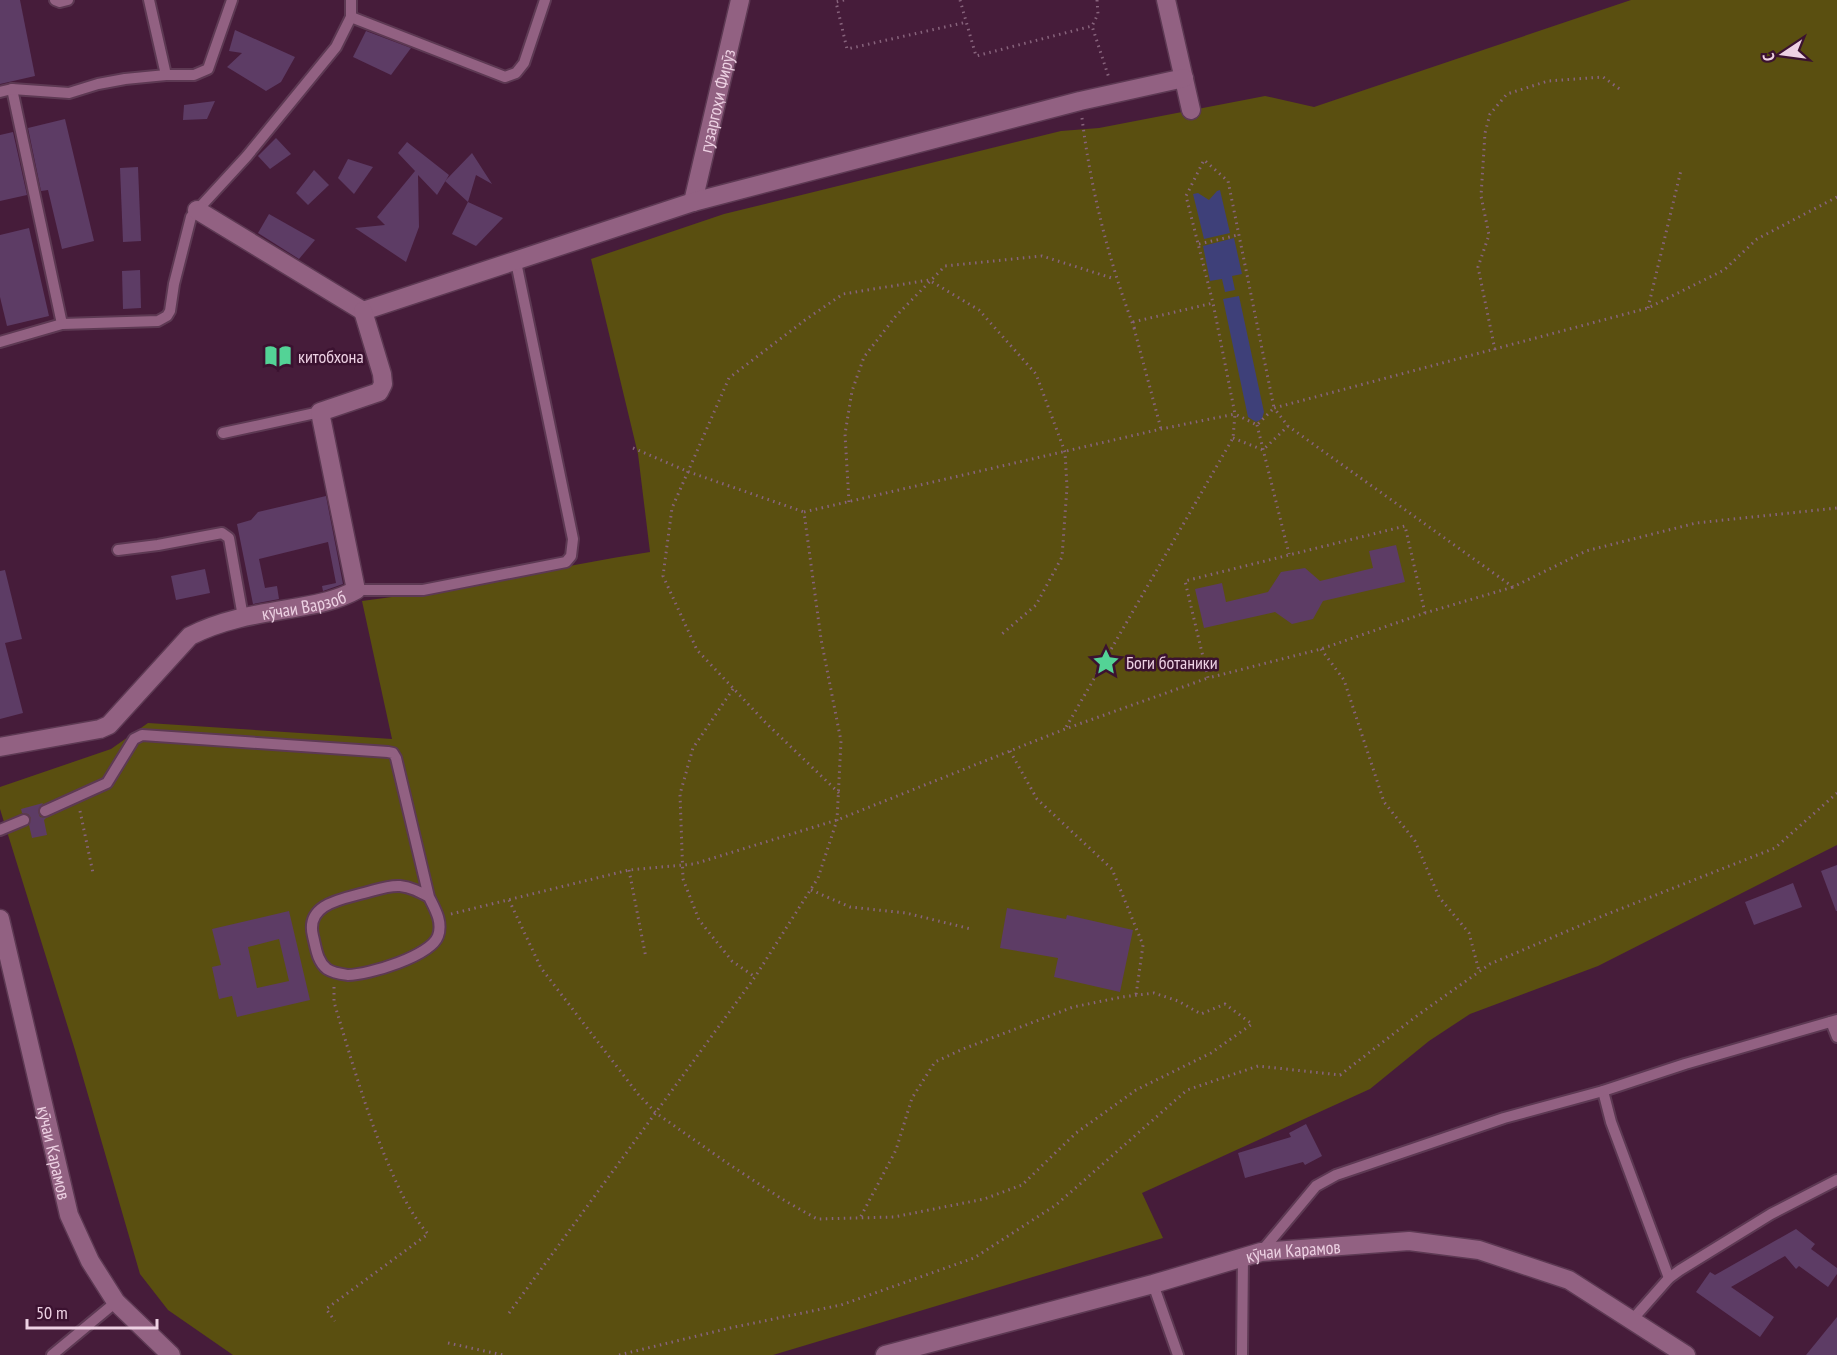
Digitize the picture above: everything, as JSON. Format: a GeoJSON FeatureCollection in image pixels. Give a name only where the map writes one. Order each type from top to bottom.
{"type":"FeatureCollection","features":[{"type":"Feature","properties":{"kind":"street","name":"гузаргоҳи Фирӯз"},"geometry":{"type":"LineString","coordinates":[[693,202],[740,0]]}},
{"type":"Feature","properties":{"kind":"street"},"geometry":{"type":"LineString","coordinates":[[1166,0],[1191,110]]}},
{"type":"Feature","properties":{"kind":"street"},"geometry":{"type":"LineString","coordinates":[[363,311],[693,202],[1080,101],[1184,78]]}},
{"type":"Feature","properties":{"kind":"street"},"geometry":{"type":"LineString","coordinates":[[197,210],[363,311],[383,384],[379,392],[320,412]]}},
{"type":"Feature","properties":{"kind":"street","name":"кӯчаи Варзоб"},"geometry":{"type":"LineString","coordinates":[[0,747],[100,729],[109,725],[190,636],[214,625],[243,617],[332,601],[356,590],[320,412]]}},
{"type":"Feature","properties":{"kind":"street","name":"кӯчаи Карамов"},"geometry":{"type":"LineString","coordinates":[[0,919],[69,1215],[90,1262],[116,1302],[171,1355]]}},
{"type":"Feature","properties":{"kind":"street","name":"кӯчаи Карамов"},"geometry":{"type":"LineString","coordinates":[[885,1355],[1153,1284],[1252,1255],[1408,1241],[1479,1250],[1569,1280],[1686,1355]]}},
{"type":"Feature","properties":{"kind":"lane"},"geometry":{"type":"LineString","coordinates":[[55,0],[60,2],[68,0]]}},
{"type":"Feature","properties":{"kind":"lane"},"geometry":{"type":"LineString","coordinates":[[149,0],[166,75]]}},
{"type":"Feature","properties":{"kind":"lane"},"geometry":{"type":"LineString","coordinates":[[0,92],[12,89],[69,93],[98,84],[166,75],[194,75],[208,69],[231,0]]}},
{"type":"Feature","properties":{"kind":"lane"},"geometry":{"type":"LineString","coordinates":[[0,342],[62,324],[158,321],[167,316],[170,312],[174,284],[191,217],[247,156],[336,47],[351,17],[351,0]]}},
{"type":"Feature","properties":{"kind":"lane"},"geometry":{"type":"LineString","coordinates":[[351,17],[505,77],[516,73],[524,63],[545,0]]}},
{"type":"Feature","properties":{"kind":"lane"},"geometry":{"type":"LineString","coordinates":[[12,89],[62,324]]}},
{"type":"Feature","properties":{"kind":"lane"},"geometry":{"type":"LineString","coordinates":[[356,590],[423,590],[566,561],[571,556],[573,539],[516,262]]}},
{"type":"Feature","properties":{"kind":"lane"},"geometry":{"type":"LineString","coordinates":[[223,434],[320,412]]}},
{"type":"Feature","properties":{"kind":"lane"},"geometry":{"type":"LineString","coordinates":[[118,550],[222,533],[229,538],[243,617]]}},
{"type":"Feature","properties":{"kind":"lane"},"geometry":{"type":"LineString","coordinates":[[45,811],[107,783],[134,739],[142,735],[393,753],[429,897],[439,917],[438,936],[432,945],[413,957],[350,975],[333,973],[319,960],[310,926],[314,916],[330,903],[389,886],[410,888],[429,897]]}},
{"type":"Feature","properties":{"kind":"lane"},"geometry":{"type":"LineString","coordinates":[[0,830],[24,820]]}},
{"type":"Feature","properties":{"kind":"lane"},"geometry":{"type":"LineString","coordinates":[[1242,1355],[1252,1255],[1316,1186],[1336,1175],[1504,1118],[1603,1091],[1685,1064],[1834,1021],[1837,1037]]}},
{"type":"Feature","properties":{"kind":"lane"},"geometry":{"type":"LineString","coordinates":[[1603,1091],[1615,1133],[1669,1278]]}},
{"type":"Feature","properties":{"kind":"lane"},"geometry":{"type":"LineString","coordinates":[[1632,1320],[1669,1278],[1771,1214],[1837,1180]]}},
{"type":"Feature","properties":{"kind":"lane"},"geometry":{"type":"LineString","coordinates":[[1153,1284],[1178,1355]]}},
{"type":"Feature","properties":{"kind":"lane"},"geometry":{"type":"LineString","coordinates":[[52,1355],[116,1302]]}},
{"type":"Feature","properties":{"kind":"path"},"geometry":{"type":"LineString","coordinates":[[844,0],[836,2],[847,49],[967,22]]}},
{"type":"Feature","properties":{"kind":"path"},"geometry":{"type":"LineString","coordinates":[[960,0],[976,56],[1092,26]]}},
{"type":"Feature","properties":{"kind":"path"},"geometry":{"type":"LineString","coordinates":[[1097,0],[1098,14],[1092,26],[1114,94]]}},
{"type":"Feature","properties":{"kind":"path"},"geometry":{"type":"LineString","coordinates":[[1495,350],[1478,267],[1489,235],[1481,196],[1485,133],[1490,114],[1507,94],[1548,81],[1603,77],[1621,90]]}},
{"type":"Feature","properties":{"kind":"path"},"geometry":{"type":"LineString","coordinates":[[1080,101],[1088,171],[1115,279],[1135,330]]}},
{"type":"Feature","properties":{"kind":"path"},"geometry":{"type":"LineString","coordinates":[[1065,729],[1233,438],[1235,414],[1213,303],[1186,196],[1204,160],[1228,181],[1274,408],[1288,426],[1513,587]]}},
{"type":"Feature","properties":{"kind":"path"},"geometry":{"type":"LineString","coordinates":[[1648,308],[1681,170]]}},
{"type":"Feature","properties":{"kind":"path"},"geometry":{"type":"LineString","coordinates":[[1257,425],[1274,408],[1648,308],[1724,270],[1757,239],[1837,197]]}},
{"type":"Feature","properties":{"kind":"path"},"geometry":{"type":"LineString","coordinates":[[1198,244],[1238,235]]}},
{"type":"Feature","properties":{"kind":"path"},"geometry":{"type":"LineString","coordinates":[[849,502],[845,434],[852,391],[864,357],[895,317],[945,266],[1042,256],[1115,279]]}},
{"type":"Feature","properties":{"kind":"path"},"geometry":{"type":"LineString","coordinates":[[839,793],[766,723],[698,650],[663,576],[672,508],[729,378],[843,294],[929,280],[979,310],[1036,374],[1065,452],[1067,487],[1062,557],[1036,605],[1002,634]]}},
{"type":"Feature","properties":{"kind":"path"},"geometry":{"type":"LineString","coordinates":[[1161,429],[1133,322],[1213,303]]}},
{"type":"Feature","properties":{"kind":"path"},"geometry":{"type":"LineString","coordinates":[[633,448],[689,472],[804,512],[1235,414],[1257,425],[1289,554]]}},
{"type":"Feature","properties":{"kind":"path"},"geometry":{"type":"LineString","coordinates":[[1263,450],[1288,426]]}},
{"type":"Feature","properties":{"kind":"path"},"geometry":{"type":"LineString","coordinates":[[1233,438],[1263,450]]}},
{"type":"Feature","properties":{"kind":"path"},"geometry":{"type":"LineString","coordinates":[[439,917],[629,870],[694,864],[837,820],[1065,729],[1208,678],[1321,649],[1425,613],[1513,587],[1586,551],[1696,523],[1837,508]]}},
{"type":"Feature","properties":{"kind":"path"},"geometry":{"type":"LineString","coordinates":[[509,1313],[755,977],[818,878],[837,820],[841,741],[821,639],[804,512]]}},
{"type":"Feature","properties":{"kind":"path"},"geometry":{"type":"LineString","coordinates":[[1208,678],[1185,581],[1405,526],[1425,613]]}},
{"type":"Feature","properties":{"kind":"path"},"geometry":{"type":"LineString","coordinates":[[1321,649],[1344,680],[1384,802],[1415,841],[1439,897],[1469,933],[1480,971]]}},
{"type":"Feature","properties":{"kind":"path"},"geometry":{"type":"LineString","coordinates":[[733,689],[693,748],[680,794],[683,879],[699,920],[732,961],[755,977]]}},
{"type":"Feature","properties":{"kind":"path"},"geometry":{"type":"LineString","coordinates":[[1010,751],[1037,799],[1112,869],[1143,945],[1136,995]]}},
{"type":"Feature","properties":{"kind":"path"},"geometry":{"type":"LineString","coordinates":[[619,1355],[730,1328],[841,1305],[974,1258],[1056,1205],[1187,1090],[1258,1066],[1340,1075],[1418,1015],[1490,964],[1775,848],[1837,793]]}},
{"type":"Feature","properties":{"kind":"path"},"geometry":{"type":"LineString","coordinates":[[80,810],[93,873]]}},
{"type":"Feature","properties":{"kind":"path"},"geometry":{"type":"LineString","coordinates":[[629,870],[646,958]]}},
{"type":"Feature","properties":{"kind":"path"},"geometry":{"type":"LineString","coordinates":[[811,890],[850,907],[906,913],[971,929]]}},
{"type":"Feature","properties":{"kind":"path"},"geometry":{"type":"LineString","coordinates":[[508,900],[541,968],[597,1044],[656,1113],[738,1171],[817,1219],[860,1218],[894,1217],[973,1201],[1022,1185],[1076,1133],[1136,1090],[1211,1053],[1252,1024],[1225,1004],[1201,1014],[1178,1001],[1154,993],[1136,995],[1073,1007],[935,1062],[912,1098],[896,1150],[860,1218]]}},
{"type":"Feature","properties":{"kind":"path"},"geometry":{"type":"LineString","coordinates":[[333,973],[334,1002],[372,1125],[397,1186],[416,1221],[428,1234],[326,1309],[335,1322]]}},
{"type":"Feature","properties":{"kind":"path"},"geometry":{"type":"LineString","coordinates":[[448,1343],[503,1355]]}},
{"type":"Feature","properties":{"kind":"shaded area","name":"Боги ботаники"},"geometry":{"type":"Polygon","coordinates":[[[1631,0],[1837,0],[1837,845],[1598,966],[1470,1014],[1429,1041],[1370,1089],[1142,1193],[1163,1238],[773,1355],[233,1355],[168,1310],[140,1274],[75,1050],[0,809],[0,787],[111,749],[148,723],[392,739],[362,601],[650,552],[638,454],[591,259],[724,214],[1061,131],[1099,128],[1265,96],[1314,107],[1631,0]]]}},
{"type":"Feature","properties":{"kind":"shaded area"},"geometry":{"type":"Polygon","coordinates":[[[1220,190],[1230,233],[1204,239],[1193,194],[1198,193],[1209,200],[1220,190]]]}},
{"type":"Feature","properties":{"kind":"shaded area"},"geometry":{"type":"Polygon","coordinates":[[[1234,238],[1242,274],[1232,276],[1235,290],[1225,292],[1222,279],[1210,281],[1203,246],[1234,238]]]}},
{"type":"Feature","properties":{"kind":"shaded area"},"geometry":{"type":"Polygon","coordinates":[[[1239,296],[1264,412],[1262,419],[1256,422],[1248,417],[1223,299],[1239,296]]]}},
{"type":"Feature","properties":{"kind":"building"},"geometry":{"type":"Polygon","coordinates":[[[0,0],[20,0],[35,76],[0,84],[0,0]]]}},
{"type":"Feature","properties":{"kind":"building"},"geometry":{"type":"Polygon","coordinates":[[[235,30],[295,57],[281,82],[266,91],[227,67],[242,53],[229,51],[235,30]]]}},
{"type":"Feature","properties":{"kind":"building"},"geometry":{"type":"Polygon","coordinates":[[[366,31],[411,48],[391,75],[353,57],[366,31]]]}},
{"type":"Feature","properties":{"kind":"building"},"geometry":{"type":"Polygon","coordinates":[[[215,101],[207,119],[183,120],[184,105],[215,101]]]}},
{"type":"Feature","properties":{"kind":"building"},"geometry":{"type":"Polygon","coordinates":[[[65,119],[94,241],[62,249],[48,190],[41,191],[28,128],[65,119]]]}},
{"type":"Feature","properties":{"kind":"building"},"geometry":{"type":"Polygon","coordinates":[[[13,132],[27,195],[0,201],[0,135],[13,132]]]}},
{"type":"Feature","properties":{"kind":"building"},"geometry":{"type":"Polygon","coordinates":[[[276,138],[291,154],[270,169],[258,156],[276,138]]]}},
{"type":"Feature","properties":{"kind":"building"},"geometry":{"type":"Polygon","coordinates":[[[407,142],[449,175],[437,195],[418,175],[419,227],[406,262],[355,228],[385,225],[377,217],[415,171],[398,153],[407,142]]]}},
{"type":"Feature","properties":{"kind":"building"},"geometry":{"type":"Polygon","coordinates":[[[472,153],[492,184],[476,175],[468,202],[445,181],[472,153]]]}},
{"type":"Feature","properties":{"kind":"building"},"geometry":{"type":"Polygon","coordinates":[[[348,159],[373,167],[354,194],[338,178],[348,159]]]}},
{"type":"Feature","properties":{"kind":"building"},"geometry":{"type":"Polygon","coordinates":[[[138,167],[141,241],[123,242],[120,168],[138,167]]]}},
{"type":"Feature","properties":{"kind":"building"},"geometry":{"type":"Polygon","coordinates":[[[314,170],[329,185],[308,205],[296,193],[314,170]]]}},
{"type":"Feature","properties":{"kind":"building"},"geometry":{"type":"Polygon","coordinates":[[[468,202],[503,218],[476,246],[452,234],[468,202]]]}},
{"type":"Feature","properties":{"kind":"building"},"geometry":{"type":"Polygon","coordinates":[[[269,214],[315,240],[299,259],[258,233],[269,214]]]}},
{"type":"Feature","properties":{"kind":"building"},"geometry":{"type":"Polygon","coordinates":[[[29,228],[49,316],[7,326],[0,297],[0,235],[29,228]]]}},
{"type":"Feature","properties":{"kind":"building"},"geometry":{"type":"Polygon","coordinates":[[[140,270],[141,308],[123,309],[122,271],[140,270]]]}},
{"type":"Feature","properties":{"kind":"building"},"geometry":{"type":"Polygon","coordinates":[[[326,496],[343,584],[323,591],[322,586],[336,583],[328,542],[259,559],[265,588],[277,586],[279,599],[253,604],[237,524],[251,520],[258,512],[326,496]]]}},
{"type":"Feature","properties":{"kind":"building"},"geometry":{"type":"Polygon","coordinates":[[[1396,545],[1405,582],[1323,601],[1313,619],[1292,624],[1275,612],[1204,628],[1195,589],[1222,583],[1226,602],[1268,592],[1281,572],[1305,568],[1320,581],[1373,568],[1369,551],[1396,545]]]}},
{"type":"Feature","properties":{"kind":"building"},"geometry":{"type":"Polygon","coordinates":[[[205,569],[210,593],[176,600],[171,576],[205,569]]]}},
{"type":"Feature","properties":{"kind":"building"},"geometry":{"type":"Polygon","coordinates":[[[5,570],[22,639],[5,643],[23,713],[0,719],[0,571],[5,570]]]}},
{"type":"Feature","properties":{"kind":"building"},"geometry":{"type":"Polygon","coordinates":[[[43,803],[38,811],[40,817],[46,818],[44,820],[47,835],[32,838],[29,825],[31,818],[28,814],[22,813],[21,809],[43,803]]]}},
{"type":"Feature","properties":{"kind":"building"},"geometry":{"type":"Polygon","coordinates":[[[1837,865],[1837,911],[1836,911],[1821,871],[1837,865]]]}},
{"type":"Feature","properties":{"kind":"building"},"geometry":{"type":"Polygon","coordinates":[[[1793,883],[1802,907],[1754,925],[1745,902],[1793,883]]]}},
{"type":"Feature","properties":{"kind":"building"},"geometry":{"type":"Polygon","coordinates":[[[1007,908],[1066,919],[1067,915],[1133,930],[1120,992],[1054,977],[1058,958],[1000,948],[1007,908]]]}},
{"type":"Feature","properties":{"kind":"building"},"geometry":{"type":"Polygon","coordinates":[[[289,911],[310,1000],[237,1017],[232,996],[219,999],[212,967],[221,965],[212,929],[289,911]],[[279,939],[248,947],[257,988],[289,981],[279,939]]]}},
{"type":"Feature","properties":{"kind":"building"},"geometry":{"type":"Polygon","coordinates":[[[1306,1124],[1322,1156],[1305,1165],[1303,1162],[1245,1178],[1238,1153],[1291,1137],[1289,1133],[1306,1124]]]}},
{"type":"Feature","properties":{"kind":"building"},"geometry":{"type":"Polygon","coordinates":[[[1796,1229],[1815,1244],[1811,1249],[1837,1268],[1837,1274],[1828,1287],[1799,1266],[1796,1269],[1785,1256],[1731,1287],[1774,1317],[1760,1337],[1696,1292],[1710,1272],[1715,1275],[1796,1229]]]}},
{"type":"Feature","properties":{"kind":"building"},"geometry":{"type":"Polygon","coordinates":[[[1837,1317],[1837,1355],[1806,1355],[1837,1317]]]}},
{"type":"Feature","properties":{"kind":"place","name":"китобхона"},"geometry":{"type":"Point","coordinates":[278,356]}},
{"type":"Feature","properties":{"kind":"place","name":"Боги ботаники"},"geometry":{"type":"Point","coordinates":[1106,662]}}]}
